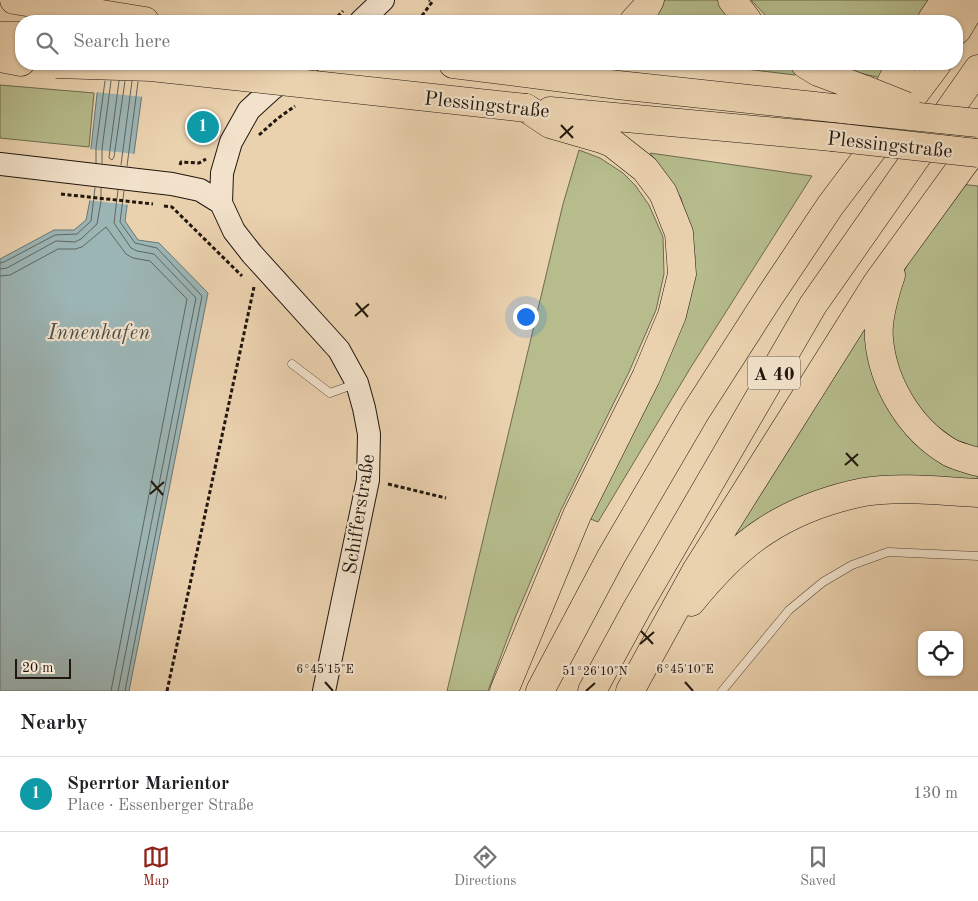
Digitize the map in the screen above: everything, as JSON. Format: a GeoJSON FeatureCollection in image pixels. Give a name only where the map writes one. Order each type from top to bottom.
{"type":"FeatureCollection","features":[{"type":"Feature","properties":{"kind":"highway"},"geometry":{"type":"LineString","coordinates":[[14,0],[108,15]]}},
{"type":"Feature","properties":{"kind":"highway"},"geometry":{"type":"LineString","coordinates":[[640,15],[650,0]]}},
{"type":"Feature","properties":{"kind":"highway"},"geometry":{"type":"LineString","coordinates":[[732,0],[743,15]]}},
{"type":"Feature","properties":{"kind":"highway"},"geometry":{"type":"LineString","coordinates":[[935,15],[945,0]]}},
{"type":"Feature","properties":{"kind":"highway"},"geometry":{"type":"LineString","coordinates":[[963,20],[975,0]]}},
{"type":"Feature","properties":{"kind":"highway"},"geometry":{"type":"LineString","coordinates":[[0,36],[15,36]]}},
{"type":"Feature","properties":{"kind":"highway"},"geometry":{"type":"LineString","coordinates":[[0,58],[15,61]]}},
{"type":"Feature","properties":{"kind":"highway"},"geometry":{"type":"LineString","coordinates":[[0,63],[15,62]]}},
{"type":"Feature","properties":{"kind":"highway","name":"A 40"},"geometry":{"type":"LineString","coordinates":[[592,691],[636,610],[813,305],[978,69]]}},
{"type":"Feature","properties":{"kind":"highway","name":"Plessingstraße"},"geometry":{"type":"LineString","coordinates":[[178,70],[526,108],[550,124],[602,139],[613,131],[832,137],[978,153]]}},
{"type":"Feature","properties":{"kind":"highway","name":"Plessingstraße"},"geometry":{"type":"LineString","coordinates":[[503,70],[618,85],[859,100],[937,118],[978,123]]}},
{"type":"Feature","properties":{"kind":"highway"},"geometry":{"type":"LineString","coordinates":[[815,70],[859,100]]}},
{"type":"Feature","properties":{"kind":"highway"},"geometry":{"type":"LineString","coordinates":[[830,206],[898,70]]}},
{"type":"Feature","properties":{"kind":"highway","name":"A 40"},"geometry":{"type":"LineString","coordinates":[[540,691],[611,557],[695,413],[830,206],[932,70]]}},
{"type":"Feature","properties":{"kind":"highway"},"geometry":{"type":"LineString","coordinates":[[504,691],[577,515],[646,377],[672,315],[682,274],[679,233],[663,193],[646,169],[613,131]]}},
{"type":"Feature","properties":{"kind":"highway"},"geometry":{"type":"LineString","coordinates":[[630,691],[696,571],[877,283],[978,144]]}},
{"type":"Feature","properties":{"kind":"highway"},"geometry":{"type":"LineString","coordinates":[[898,254],[884,298],[879,338],[885,370],[898,400],[920,429],[950,452],[978,462]]}},
{"type":"Feature","properties":{"kind":"highway"},"geometry":{"type":"LineString","coordinates":[[660,637],[706,584],[735,555],[765,531],[812,506],[864,492],[898,490],[978,493]]}},
{"type":"Feature","properties":{"kind":"street"},"geometry":{"type":"LineString","coordinates":[[367,15],[382,0]]}},
{"type":"Feature","properties":{"kind":"street"},"geometry":{"type":"LineString","coordinates":[[221,204],[222,173],[231,142],[249,110],[272,89],[299,70]]}},
{"type":"Feature","properties":{"kind":"street"},"geometry":{"type":"LineString","coordinates":[[0,164],[169,184],[200,190],[221,204]]}},
{"type":"Feature","properties":{"kind":"street","name":"Schifferstraße"},"geometry":{"type":"LineString","coordinates":[[221,204],[234,231],[252,254],[339,350],[357,383],[370,434],[368,480],[324,691]]}},
{"type":"Feature","properties":{"kind":"lane"},"geometry":{"type":"LineString","coordinates":[[292,364],[330,393],[357,383]]}},
{"type":"Feature","properties":{"kind":"lane"},"geometry":{"type":"LineString","coordinates":[[722,691],[789,610],[823,582],[852,565],[888,552],[978,556]]}},
{"type":"Feature","properties":{"kind":"path"},"geometry":{"type":"LineString","coordinates":[[422,15],[432,2],[429,0]]}},
{"type":"Feature","properties":{"kind":"path"},"geometry":{"type":"LineString","coordinates":[[254,140],[277,119],[302,102]]}},
{"type":"Feature","properties":{"kind":"path"},"geometry":{"type":"LineString","coordinates":[[171,161],[181,162]]}},
{"type":"Feature","properties":{"kind":"path"},"geometry":{"type":"LineString","coordinates":[[61,194],[172,207],[246,280]]}},
{"type":"Feature","properties":{"kind":"path"},"geometry":{"type":"LineString","coordinates":[[167,691],[254,287],[261,294]]}},
{"type":"Feature","properties":{"kind":"path"},"geometry":{"type":"LineString","coordinates":[[388,484],[446,498]]}},
{"type":"Feature","properties":{"kind":"green space"},"geometry":{"type":"Polygon","coordinates":[[[661,0],[721,0],[730,15],[651,15],[661,0]]]}},
{"type":"Feature","properties":{"kind":"green space"},"geometry":{"type":"Polygon","coordinates":[[[751,0],[936,0],[927,15],[765,15],[751,0]]]}},
{"type":"Feature","properties":{"kind":"green space"},"geometry":{"type":"Polygon","coordinates":[[[754,70],[801,71],[795,75],[754,70]]]}},
{"type":"Feature","properties":{"kind":"green space"},"geometry":{"type":"Polygon","coordinates":[[[849,70],[888,70],[882,78],[849,70]]]}},
{"type":"Feature","properties":{"kind":"green space"},"geometry":{"type":"Polygon","coordinates":[[[0,85],[94,93],[89,147],[0,138],[0,85]]]}},
{"type":"Feature","properties":{"kind":"green space"},"geometry":{"type":"Polygon","coordinates":[[[579,150],[600,158],[623,173],[635,185],[649,205],[663,237],[664,274],[656,310],[629,372],[561,510],[515,618],[488,691],[447,691],[563,204],[579,150]]]}},
{"type":"Feature","properties":{"kind":"green space"},"geometry":{"type":"Polygon","coordinates":[[[650,153],[812,176],[691,367],[598,522],[588,518],[683,317],[695,256],[681,198],[650,153]]]}},
{"type":"Feature","properties":{"kind":"green space"},"geometry":{"type":"Polygon","coordinates":[[[960,184],[978,186],[978,448],[956,440],[930,421],[908,395],[895,367],[889,336],[901,277],[918,245],[960,184]]]}},
{"type":"Feature","properties":{"kind":"green space"},"geometry":{"type":"Polygon","coordinates":[[[865,325],[878,374],[978,471],[978,483],[944,480],[735,541],[730,539],[865,325]]]}},
{"type":"Feature","properties":{"kind":"water","name":"Innenhafen"},"geometry":{"type":"Polygon","coordinates":[[[102,70],[145,70],[125,221],[138,240],[159,243],[208,293],[129,691],[0,691],[0,259],[54,230],[74,230],[86,220],[90,200],[91,148],[102,70]]]}},
{"type":"Feature","properties":{"kind":"pier"},"geometry":{"type":"Polygon","coordinates":[[[109,0],[163,5],[155,12],[155,15],[137,15],[111,6],[109,0]]]}},
{"type":"Feature","properties":{"kind":"pier"},"geometry":{"type":"Polygon","coordinates":[[[99,70],[147,70],[144,97],[95,92],[99,70]]]}},
{"type":"Feature","properties":{"kind":"pier"},"geometry":{"type":"Polygon","coordinates":[[[88,149],[136,154],[130,205],[87,200],[88,149]]]}},
{"type":"Feature","properties":{"kind":"place","name":"Sperrtor Marientor"},"geometry":{"type":"Point","coordinates":[203,127]}}]}
